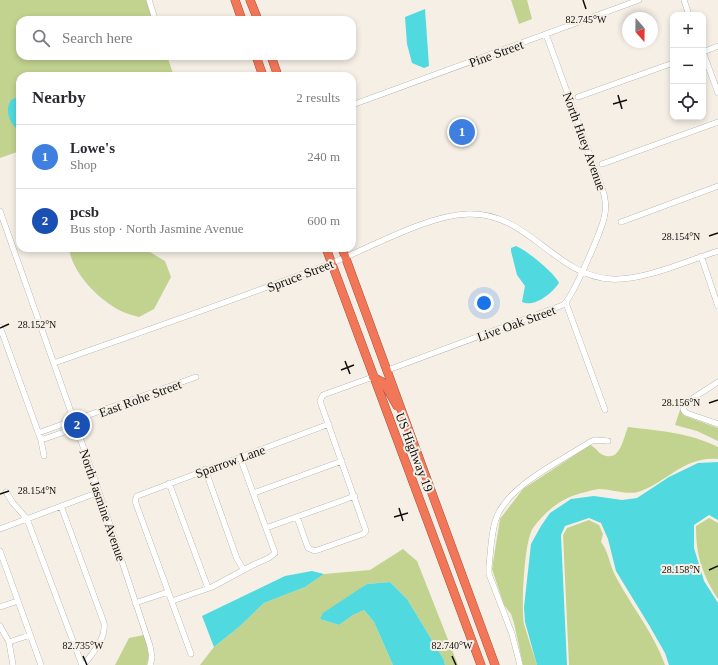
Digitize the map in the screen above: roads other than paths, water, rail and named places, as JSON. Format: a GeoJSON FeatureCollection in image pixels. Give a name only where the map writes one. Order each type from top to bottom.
{"type":"FeatureCollection","features":[{"type":"Feature","properties":{"kind":"highway"},"geometry":{"type":"LineString","coordinates":[[235,0],[241,16]]}},
{"type":"Feature","properties":{"kind":"highway"},"geometry":{"type":"LineString","coordinates":[[250,0],[256,16]]}},
{"type":"Feature","properties":{"kind":"highway"},"geometry":{"type":"LineString","coordinates":[[258,60],[262,72]]}},
{"type":"Feature","properties":{"kind":"highway"},"geometry":{"type":"LineString","coordinates":[[272,60],[277,72]]}},
{"type":"Feature","properties":{"kind":"highway","name":"US Highway 19"},"geometry":{"type":"LineString","coordinates":[[327,252],[481,665]]}},
{"type":"Feature","properties":{"kind":"highway","name":"US Highway 19"},"geometry":{"type":"LineString","coordinates":[[344,252],[495,665]]}},
{"type":"Feature","properties":{"kind":"highway"},"geometry":{"type":"LineString","coordinates":[[373,377],[384,383],[409,428]]}},
{"type":"Feature","properties":{"kind":"street"},"geometry":{"type":"LineString","coordinates":[[149,0],[154,16]]}},
{"type":"Feature","properties":{"kind":"street","name":"Pine Street"},"geometry":{"type":"LineString","coordinates":[[356,104],[639,0]]}},
{"type":"Feature","properties":{"kind":"street"},"geometry":{"type":"LineString","coordinates":[[684,0],[689,12]]}},
{"type":"Feature","properties":{"kind":"street","name":"North Huey Avenue"},"geometry":{"type":"LineString","coordinates":[[546,34],[600,180],[605,202],[604,220],[582,270]]}},
{"type":"Feature","properties":{"kind":"street"},"geometry":{"type":"LineString","coordinates":[[706,51],[718,46]]}},
{"type":"Feature","properties":{"kind":"street"},"geometry":{"type":"LineString","coordinates":[[706,60],[718,93]]}},
{"type":"Feature","properties":{"kind":"street"},"geometry":{"type":"LineString","coordinates":[[578,97],[670,64]]}},
{"type":"Feature","properties":{"kind":"street"},"geometry":{"type":"LineString","coordinates":[[602,164],[718,122]]}},
{"type":"Feature","properties":{"kind":"street"},"geometry":{"type":"LineString","coordinates":[[621,222],[718,186]]}},
{"type":"Feature","properties":{"kind":"street","name":"North Jasmine Avenue"},"geometry":{"type":"LineString","coordinates":[[0,211],[99,492],[136,603],[150,646],[152,658],[150,665]]}},
{"type":"Feature","properties":{"kind":"street","name":"Spruce Street"},"geometry":{"type":"LineString","coordinates":[[54,363],[236,299],[331,263],[447,216],[469,214],[492,216],[509,221],[561,260],[582,270]]}},
{"type":"Feature","properties":{"kind":"street"},"geometry":{"type":"LineString","coordinates":[[582,270],[601,278],[621,279],[643,276],[718,251]]}},
{"type":"Feature","properties":{"kind":"street"},"geometry":{"type":"LineString","coordinates":[[702,256],[718,306]]}},
{"type":"Feature","properties":{"kind":"street","name":"Live Oak Street"},"geometry":{"type":"LineString","coordinates":[[388,370],[566,303],[582,270]]}},
{"type":"Feature","properties":{"kind":"street"},"geometry":{"type":"LineString","coordinates":[[566,303],[605,410]]}},
{"type":"Feature","properties":{"kind":"street"},"geometry":{"type":"LineString","coordinates":[[0,327],[3,342],[38,433],[44,456]]}},
{"type":"Feature","properties":{"kind":"street","name":"East Rohe Street"},"geometry":{"type":"LineString","coordinates":[[38,433],[196,377]]}},
{"type":"Feature","properties":{"kind":"street"},"geometry":{"type":"LineString","coordinates":[[297,517],[308,548],[314,551],[363,534],[366,528],[320,401],[323,395],[373,377]]}},
{"type":"Feature","properties":{"kind":"street"},"geometry":{"type":"LineString","coordinates":[[718,382],[687,402],[683,409],[686,413],[718,424]]}},
{"type":"Feature","properties":{"kind":"street","name":"Sparrow Lane"},"geometry":{"type":"LineString","coordinates":[[168,592],[135,501],[140,494],[328,424]]}},
{"type":"Feature","properties":{"kind":"street"},"geometry":{"type":"LineString","coordinates":[[40,440],[76,428]]}},
{"type":"Feature","properties":{"kind":"street"},"geometry":{"type":"LineString","coordinates":[[520,665],[512,634],[489,574],[498,514],[512,496],[524,484],[590,442],[595,440],[608,441]]}},
{"type":"Feature","properties":{"kind":"street"},"geometry":{"type":"LineString","coordinates":[[172,601],[208,588],[269,558],[275,553],[240,457]]}},
{"type":"Feature","properties":{"kind":"street"},"geometry":{"type":"LineString","coordinates":[[254,493],[342,460]]}},
{"type":"Feature","properties":{"kind":"street"},"geometry":{"type":"LineString","coordinates":[[205,470],[237,559],[244,570]]}},
{"type":"Feature","properties":{"kind":"street"},"geometry":{"type":"LineString","coordinates":[[169,483],[208,588]]}},
{"type":"Feature","properties":{"kind":"street"},"geometry":{"type":"LineString","coordinates":[[6,492],[13,503],[27,519],[83,665],[96,649],[104,630],[104,623],[61,506]]}},
{"type":"Feature","properties":{"kind":"street"},"geometry":{"type":"LineString","coordinates":[[0,529],[99,492]]}},
{"type":"Feature","properties":{"kind":"street"},"geometry":{"type":"LineString","coordinates":[[266,528],[355,496]]}},
{"type":"Feature","properties":{"kind":"street"},"geometry":{"type":"LineString","coordinates":[[0,551],[3,567],[18,601],[41,665]]}},
{"type":"Feature","properties":{"kind":"street"},"geometry":{"type":"LineString","coordinates":[[136,603],[168,592],[191,654]]}},
{"type":"Feature","properties":{"kind":"street"},"geometry":{"type":"LineString","coordinates":[[0,607],[18,601]]}},
{"type":"Feature","properties":{"kind":"street"},"geometry":{"type":"LineString","coordinates":[[0,626],[9,642],[13,665]]}},
{"type":"Feature","properties":{"kind":"street"},"geometry":{"type":"LineString","coordinates":[[9,642],[30,635]]}},
{"type":"Feature","properties":{"kind":"water"},"geometry":{"type":"Polygon","coordinates":[[[425,9],[429,66],[424,68],[412,63],[407,44],[405,17],[425,9]]]}},
{"type":"Feature","properties":{"kind":"water"},"geometry":{"type":"Polygon","coordinates":[[[16,98],[16,128],[13,125],[8,113],[11,100],[16,98]]]}},
{"type":"Feature","properties":{"kind":"water"},"geometry":{"type":"Polygon","coordinates":[[[516,246],[540,262],[559,283],[548,295],[538,301],[532,303],[522,302],[525,286],[517,275],[511,251],[511,248],[516,246]]]}},
{"type":"Feature","properties":{"kind":"water"},"geometry":{"type":"Polygon","coordinates":[[[718,462],[718,520],[709,515],[694,525],[694,548],[704,581],[718,603],[718,665],[669,665],[665,653],[616,571],[608,539],[601,523],[589,518],[565,526],[561,535],[567,665],[537,665],[525,622],[524,607],[531,544],[550,513],[571,499],[594,496],[622,500],[637,498],[669,477],[698,463],[718,462]]]}},
{"type":"Feature","properties":{"kind":"water"},"geometry":{"type":"Polygon","coordinates":[[[312,571],[324,574],[305,587],[264,603],[239,627],[214,647],[202,616],[285,576],[312,571]]]}},
{"type":"Feature","properties":{"kind":"water"},"geometry":{"type":"Polygon","coordinates":[[[390,582],[407,599],[444,660],[445,665],[393,665],[374,622],[364,610],[353,615],[339,625],[320,619],[323,613],[367,584],[390,582]]]}},
{"type":"Feature","properties":{"kind":"place","name":"Lowe's"},"geometry":{"type":"Point","coordinates":[462,132]}},
{"type":"Feature","properties":{"kind":"place","name":"pcsb"},"geometry":{"type":"Point","coordinates":[77,425]}}]}
